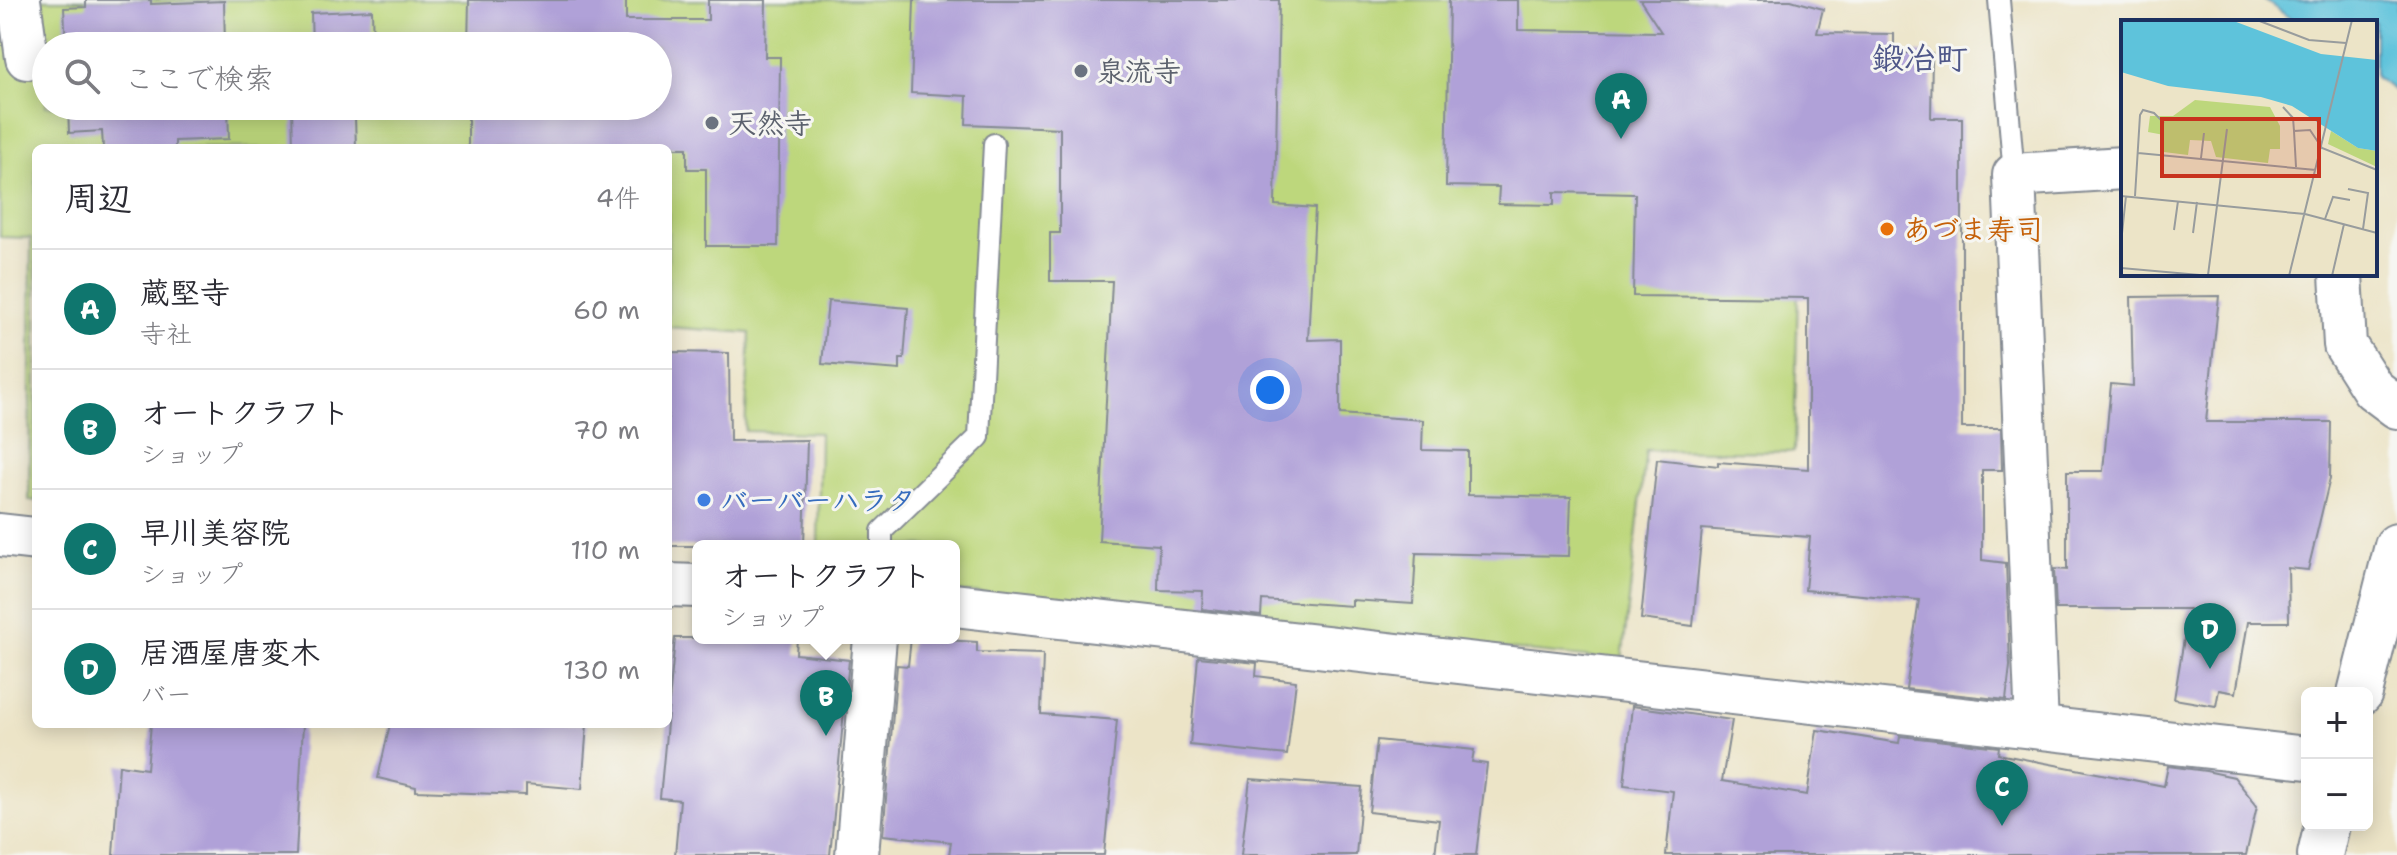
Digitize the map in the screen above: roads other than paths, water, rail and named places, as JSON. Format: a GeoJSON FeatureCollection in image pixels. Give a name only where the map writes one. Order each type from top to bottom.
{"type":"FeatureCollection","features":[{"type":"Feature","properties":{"kind":"street"},"geometry":{"type":"LineString","coordinates":[[19,0],[27,58]]}},
{"type":"Feature","properties":{"kind":"street"},"geometry":{"type":"LineString","coordinates":[[2037,726],[2014,175],[2121,168]]}},
{"type":"Feature","properties":{"kind":"street"},"geometry":{"type":"LineString","coordinates":[[2341,276],[2345,345],[2373,389],[2397,407]]}},
{"type":"Feature","properties":{"kind":"street"},"geometry":{"type":"LineString","coordinates":[[0,535],[32,539]]}},
{"type":"Feature","properties":{"kind":"street"},"geometry":{"type":"LineString","coordinates":[[2362,687],[2397,546]]}},
{"type":"Feature","properties":{"kind":"street"},"geometry":{"type":"LineString","coordinates":[[672,585],[692,586]]}},
{"type":"Feature","properties":{"kind":"street"},"geometry":{"type":"LineString","coordinates":[[960,606],[2301,757]]}},
{"type":"Feature","properties":{"kind":"street"},"geometry":{"type":"LineString","coordinates":[[857,855],[875,644]]}},
{"type":"Feature","properties":{"kind":"street"},"geometry":{"type":"LineString","coordinates":[[2320,855],[2326,831]]}},
{"type":"Feature","properties":{"kind":"lane"},"geometry":{"type":"LineString","coordinates":[[1999,0],[2014,175]]}},
{"type":"Feature","properties":{"kind":"lane"},"geometry":{"type":"LineString","coordinates":[[882,540],[882,531],[979,437],[994,144]]}},
{"type":"Feature","properties":{"kind":"water"},"geometry":{"type":"Polygon","coordinates":[[[2264,0],[2397,0],[2397,92],[2377,78],[2377,20],[2293,20],[2264,0]]]}},
{"type":"Feature","properties":{"kind":"place","name":"泉流寺"},"geometry":{"type":"Point","coordinates":[1081,71]}},
{"type":"Feature","properties":{"kind":"place","name":"天然寺"},"geometry":{"type":"Point","coordinates":[712,123]}},
{"type":"Feature","properties":{"kind":"place","name":"蔵堅寺"},"geometry":{"type":"Point","coordinates":[1621,139]}},
{"type":"Feature","properties":{"kind":"place","name":"あづま寿司"},"geometry":{"type":"Point","coordinates":[1887,229]}},
{"type":"Feature","properties":{"kind":"place","name":"バーバーハラタ"},"geometry":{"type":"Point","coordinates":[704,500]}},
{"type":"Feature","properties":{"kind":"place","name":"居酒屋唐変木"},"geometry":{"type":"Point","coordinates":[2210,669]}},
{"type":"Feature","properties":{"kind":"place","name":"オートクラフト"},"geometry":{"type":"Point","coordinates":[826,736]}},
{"type":"Feature","properties":{"kind":"place","name":"早川美容院"},"geometry":{"type":"Point","coordinates":[2002,826]}},
{"type":"Feature","properties":{"kind":"district","name":"鍛冶町"},"geometry":{"type":"Point","coordinates":[1920,57]}}]}
